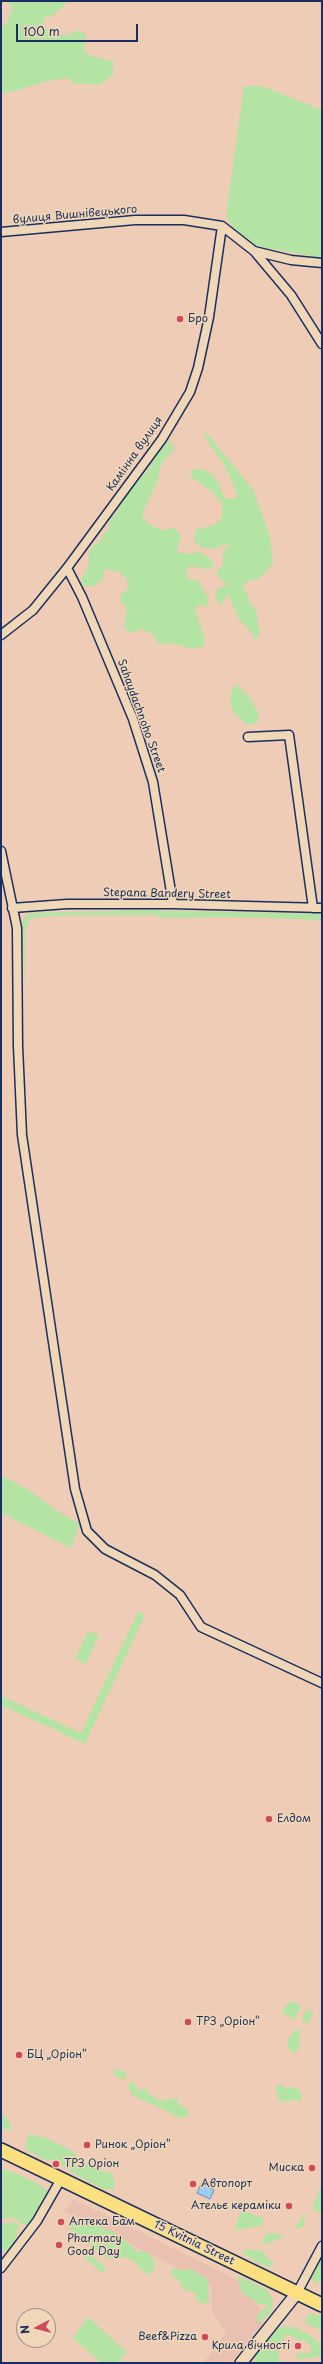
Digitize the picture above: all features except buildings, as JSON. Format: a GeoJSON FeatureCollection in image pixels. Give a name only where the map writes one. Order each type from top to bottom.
{"type":"FeatureCollection","features":[{"type":"Feature","properties":{"kind":"highway","name":"15 Kvitnia Street"},"geometry":{"type":"LineString","coordinates":[[1,2150],[322,2305]]}},
{"type":"Feature","properties":{"kind":"main road"},"geometry":{"type":"LineString","coordinates":[[241,2363],[297,2294]]}},
{"type":"Feature","properties":{"kind":"street","name":"вулиця Вишнівецького"},"geometry":{"type":"LineString","coordinates":[[1,232],[102,221],[135,220],[184,220],[222,226]]}},
{"type":"Feature","properties":{"kind":"street"},"geometry":{"type":"LineString","coordinates":[[222,226],[254,251],[291,295],[322,344]]}},
{"type":"Feature","properties":{"kind":"street","name":"Камінна вулиця"},"geometry":{"type":"LineString","coordinates":[[1,635],[33,610],[67,568],[157,444],[190,392],[198,368],[208,317],[222,226]]}},
{"type":"Feature","properties":{"kind":"street"},"geometry":{"type":"LineString","coordinates":[[254,251],[291,260],[322,263]]}},
{"type":"Feature","properties":{"kind":"street","name":"Sahaydachnoho Street"},"geometry":{"type":"LineString","coordinates":[[67,568],[82,597],[130,712],[153,782],[173,904]]}},
{"type":"Feature","properties":{"kind":"street"},"geometry":{"type":"LineString","coordinates":[[248,737],[289,735],[313,908]]}},
{"type":"Feature","properties":{"kind":"street"},"geometry":{"type":"LineString","coordinates":[[1,851],[17,934],[18,1046],[22,1134],[75,1489],[87,1532],[105,1549],[155,1575],[180,1595],[201,1627],[322,1683]]}},
{"type":"Feature","properties":{"kind":"street","name":"Stepana Bandery Street"},"geometry":{"type":"LineString","coordinates":[[12,908],[67,904],[173,904],[322,908]]}},
{"type":"Feature","properties":{"kind":"street"},"geometry":{"type":"LineString","coordinates":[[1,2268],[37,2221],[61,2179]]}},
{"type":"Feature","properties":{"kind":"street"},"geometry":{"type":"LineString","coordinates":[[297,2294],[322,2246]]}},
{"type":"Feature","properties":{"kind":"shaded area"},"geometry":{"type":"Polygon","coordinates":[[[73,2199],[240,2281],[259,2308],[263,2325],[230,2363],[203,2363],[226,2333],[212,2311],[211,2285],[64,2211],[73,2199]]]}},
{"type":"Feature","properties":{"kind":"green space"},"geometry":{"type":"Polygon","coordinates":[[[7,1],[69,1],[51,17],[45,16],[43,27],[65,36],[79,30],[86,35],[84,51],[94,57],[113,61],[113,74],[99,85],[72,83],[69,78],[47,81],[12,92],[1,93],[1,26],[6,25],[13,7],[7,1]]]}},
{"type":"Feature","properties":{"kind":"green space"},"geometry":{"type":"Polygon","coordinates":[[[244,86],[262,86],[322,110],[322,258],[255,246],[235,230],[226,216],[244,86]]]}},
{"type":"Feature","properties":{"kind":"green space"},"geometry":{"type":"Polygon","coordinates":[[[204,430],[254,491],[270,537],[273,564],[258,579],[250,580],[243,584],[250,603],[256,610],[260,634],[255,640],[251,632],[238,618],[228,593],[221,606],[215,597],[218,588],[227,586],[216,574],[223,563],[223,551],[230,546],[226,544],[214,549],[201,547],[194,541],[196,528],[201,529],[215,524],[222,519],[222,504],[211,491],[191,477],[191,470],[200,469],[209,472],[218,482],[225,499],[236,498],[237,494],[226,468],[206,439],[204,430]]]}},
{"type":"Feature","properties":{"kind":"green space"},"geometry":{"type":"Polygon","coordinates":[[[165,441],[173,443],[174,450],[164,460],[160,468],[158,480],[143,512],[143,518],[151,525],[164,531],[174,527],[181,535],[177,552],[186,554],[201,551],[203,555],[209,557],[214,565],[210,569],[188,566],[186,577],[199,582],[208,598],[207,607],[199,605],[195,609],[204,636],[204,646],[193,649],[172,643],[159,644],[152,634],[142,629],[132,633],[124,628],[127,609],[122,603],[120,595],[129,588],[126,579],[120,572],[105,569],[102,580],[94,586],[85,587],[81,581],[89,565],[88,553],[94,545],[99,542],[104,533],[108,531],[109,520],[117,513],[121,500],[147,471],[165,441]]]}},
{"type":"Feature","properties":{"kind":"green space"},"geometry":{"type":"Polygon","coordinates":[[[237,684],[251,699],[260,718],[255,724],[247,725],[232,711],[230,698],[233,687],[237,684]]]}},
{"type":"Feature","properties":{"kind":"green space"},"geometry":{"type":"Polygon","coordinates":[[[139,910],[322,914],[322,920],[235,917],[165,918],[155,915],[71,915],[30,918],[25,931],[25,985],[21,923],[26,915],[33,913],[139,910]]]}},
{"type":"Feature","properties":{"kind":"green space"},"geometry":{"type":"Polygon","coordinates":[[[1,1475],[30,1491],[57,1511],[80,1524],[71,1548],[1,1513],[1,1475]]]}},
{"type":"Feature","properties":{"kind":"green space"},"geometry":{"type":"Polygon","coordinates":[[[138,1612],[145,1615],[85,1744],[1,1705],[1,1696],[81,1733],[138,1612]]]}},
{"type":"Feature","properties":{"kind":"green space"},"geometry":{"type":"Polygon","coordinates":[[[88,1631],[99,1635],[86,1664],[75,1659],[88,1631]]]}},
{"type":"Feature","properties":{"kind":"green space"},"geometry":{"type":"Polygon","coordinates":[[[290,2002],[298,2003],[300,2008],[294,2020],[283,2013],[283,2008],[290,2002]]]}},
{"type":"Feature","properties":{"kind":"green space"},"geometry":{"type":"Polygon","coordinates":[[[310,2009],[313,2012],[309,2023],[301,2021],[305,2012],[310,2009]]]}},
{"type":"Feature","properties":{"kind":"green space"},"geometry":{"type":"Polygon","coordinates":[[[300,2029],[299,2049],[294,2053],[288,2048],[288,2039],[294,2031],[300,2029]]]}},
{"type":"Feature","properties":{"kind":"green space"},"geometry":{"type":"Polygon","coordinates":[[[116,2069],[124,2071],[127,2076],[124,2080],[114,2075],[113,2070],[116,2069]]]}},
{"type":"Feature","properties":{"kind":"green space"},"geometry":{"type":"Polygon","coordinates":[[[133,2080],[139,2091],[146,2087],[148,2093],[159,2101],[177,2098],[179,2105],[187,2108],[188,2117],[181,2118],[132,2095],[128,2086],[133,2080]]]}},
{"type":"Feature","properties":{"kind":"green space"},"geometry":{"type":"Polygon","coordinates":[[[280,2083],[285,2088],[293,2087],[301,2091],[301,2102],[290,2100],[283,2102],[278,2100],[276,2087],[280,2083]]]}},
{"type":"Feature","properties":{"kind":"green space"},"geometry":{"type":"Polygon","coordinates":[[[1,2113],[11,2123],[11,2131],[1,2127],[1,2113]]]}},
{"type":"Feature","properties":{"kind":"green space"},"geometry":{"type":"Polygon","coordinates":[[[29,2134],[46,2138],[70,2150],[77,2155],[76,2163],[93,2164],[100,2170],[113,2174],[115,2190],[103,2189],[75,2174],[56,2161],[46,2160],[28,2151],[25,2145],[29,2134]]]}},
{"type":"Feature","properties":{"kind":"green space"},"geometry":{"type":"Polygon","coordinates":[[[2,2169],[13,2172],[35,2182],[48,2191],[50,2196],[46,2200],[40,2199],[43,2203],[38,2220],[28,2225],[22,2224],[14,2218],[1,2219],[1,2182],[5,2182],[1,2180],[2,2169]]]}},
{"type":"Feature","properties":{"kind":"green space"},"geometry":{"type":"Polygon","coordinates":[[[322,2184],[322,2212],[317,2212],[314,2211],[313,2206],[322,2184]]]}},
{"type":"Feature","properties":{"kind":"green space"},"geometry":{"type":"Polygon","coordinates":[[[242,2210],[264,2219],[261,2226],[234,2230],[242,2210]]]}},
{"type":"Feature","properties":{"kind":"green space"},"geometry":{"type":"Polygon","coordinates":[[[305,2212],[304,2226],[298,2229],[295,2228],[305,2212]]]}},
{"type":"Feature","properties":{"kind":"green space"},"geometry":{"type":"Polygon","coordinates":[[[77,2220],[109,2230],[122,2237],[137,2252],[144,2251],[154,2259],[155,2268],[149,2275],[142,2271],[136,2263],[126,2257],[113,2259],[106,2258],[70,2230],[71,2223],[77,2220]]]}},
{"type":"Feature","properties":{"kind":"green space"},"geometry":{"type":"Polygon","coordinates":[[[14,2222],[19,2225],[14,2246],[10,2251],[1,2250],[1,2224],[14,2222]]]}},
{"type":"Feature","properties":{"kind":"green space"},"geometry":{"type":"Polygon","coordinates":[[[270,2233],[282,2235],[282,2238],[264,2245],[262,2244],[266,2235],[270,2233]]]}},
{"type":"Feature","properties":{"kind":"green space"},"geometry":{"type":"Polygon","coordinates":[[[244,2249],[263,2251],[267,2258],[274,2262],[271,2266],[267,2267],[243,2254],[244,2249]]]}},
{"type":"Feature","properties":{"kind":"green space"},"geometry":{"type":"Polygon","coordinates":[[[88,2252],[106,2268],[102,2273],[84,2257],[88,2252]]]}},
{"type":"Feature","properties":{"kind":"green space"},"geometry":{"type":"Polygon","coordinates":[[[322,2256],[322,2279],[315,2284],[312,2278],[322,2256]]]}},
{"type":"Feature","properties":{"kind":"green space"},"geometry":{"type":"Polygon","coordinates":[[[174,2268],[183,2271],[189,2268],[208,2280],[209,2303],[198,2303],[195,2294],[190,2290],[184,2291],[180,2282],[171,2274],[170,2270],[174,2268]]]}},
{"type":"Feature","properties":{"kind":"green space"},"geometry":{"type":"Polygon","coordinates":[[[237,2275],[267,2290],[273,2299],[272,2310],[264,2304],[258,2304],[241,2291],[237,2275]]]}},
{"type":"Feature","properties":{"kind":"green space"},"geometry":{"type":"Polygon","coordinates":[[[268,2308],[271,2311],[270,2314],[258,2323],[256,2320],[260,2311],[268,2308]]]}},
{"type":"Feature","properties":{"kind":"green space"},"geometry":{"type":"Polygon","coordinates":[[[311,2313],[322,2316],[322,2331],[305,2323],[307,2316],[311,2313]]]}},
{"type":"Feature","properties":{"kind":"green space"},"geometry":{"type":"Polygon","coordinates":[[[88,2317],[127,2352],[117,2363],[101,2363],[73,2338],[88,2317]]]}},
{"type":"Feature","properties":{"kind":"green space"},"geometry":{"type":"Polygon","coordinates":[[[282,2326],[295,2327],[320,2343],[321,2352],[318,2357],[297,2359],[297,2353],[310,2353],[311,2346],[304,2340],[298,2341],[292,2336],[286,2335],[278,2346],[279,2363],[256,2363],[255,2355],[269,2333],[282,2326]]]}},
{"type":"Feature","properties":{"kind":"water"},"geometry":{"type":"Polygon","coordinates":[[[203,2180],[212,2184],[210,2188],[214,2190],[210,2199],[197,2193],[203,2180]]]}},
{"type":"Feature","properties":{"kind":"place","name":"Бро"},"geometry":{"type":"Point","coordinates":[180,319]}},
{"type":"Feature","properties":{"kind":"place","name":"Елдом"},"geometry":{"type":"Point","coordinates":[269,1819]}},
{"type":"Feature","properties":{"kind":"place","name":"ТРЗ „Оріон“"},"geometry":{"type":"Point","coordinates":[188,2022]}},
{"type":"Feature","properties":{"kind":"place","name":"БЦ „Оріон“"},"geometry":{"type":"Point","coordinates":[19,2055]}},
{"type":"Feature","properties":{"kind":"place","name":"Ринок „Оріон“"},"geometry":{"type":"Point","coordinates":[87,2145]}},
{"type":"Feature","properties":{"kind":"place","name":"ТРЗ Оріон"},"geometry":{"type":"Point","coordinates":[56,2164]}},
{"type":"Feature","properties":{"kind":"place","name":"Миска"},"geometry":{"type":"Point","coordinates":[312,2168]}},
{"type":"Feature","properties":{"kind":"place","name":"Автопорт"},"geometry":{"type":"Point","coordinates":[193,2184]}},
{"type":"Feature","properties":{"kind":"place","name":"Ательє кераміки"},"geometry":{"type":"Point","coordinates":[289,2206]}},
{"type":"Feature","properties":{"kind":"place","name":"Аптека Бам"},"geometry":{"type":"Point","coordinates":[61,2222]}},
{"type":"Feature","properties":{"kind":"place","name":"Pharmacy Good Day"},"geometry":{"type":"Point","coordinates":[59,2245]}},
{"type":"Feature","properties":{"kind":"place","name":"Beef&Pizza"},"geometry":{"type":"Point","coordinates":[205,2337]}},
{"type":"Feature","properties":{"kind":"place","name":"Крила вічності"},"geometry":{"type":"Point","coordinates":[298,2346]}}]}
